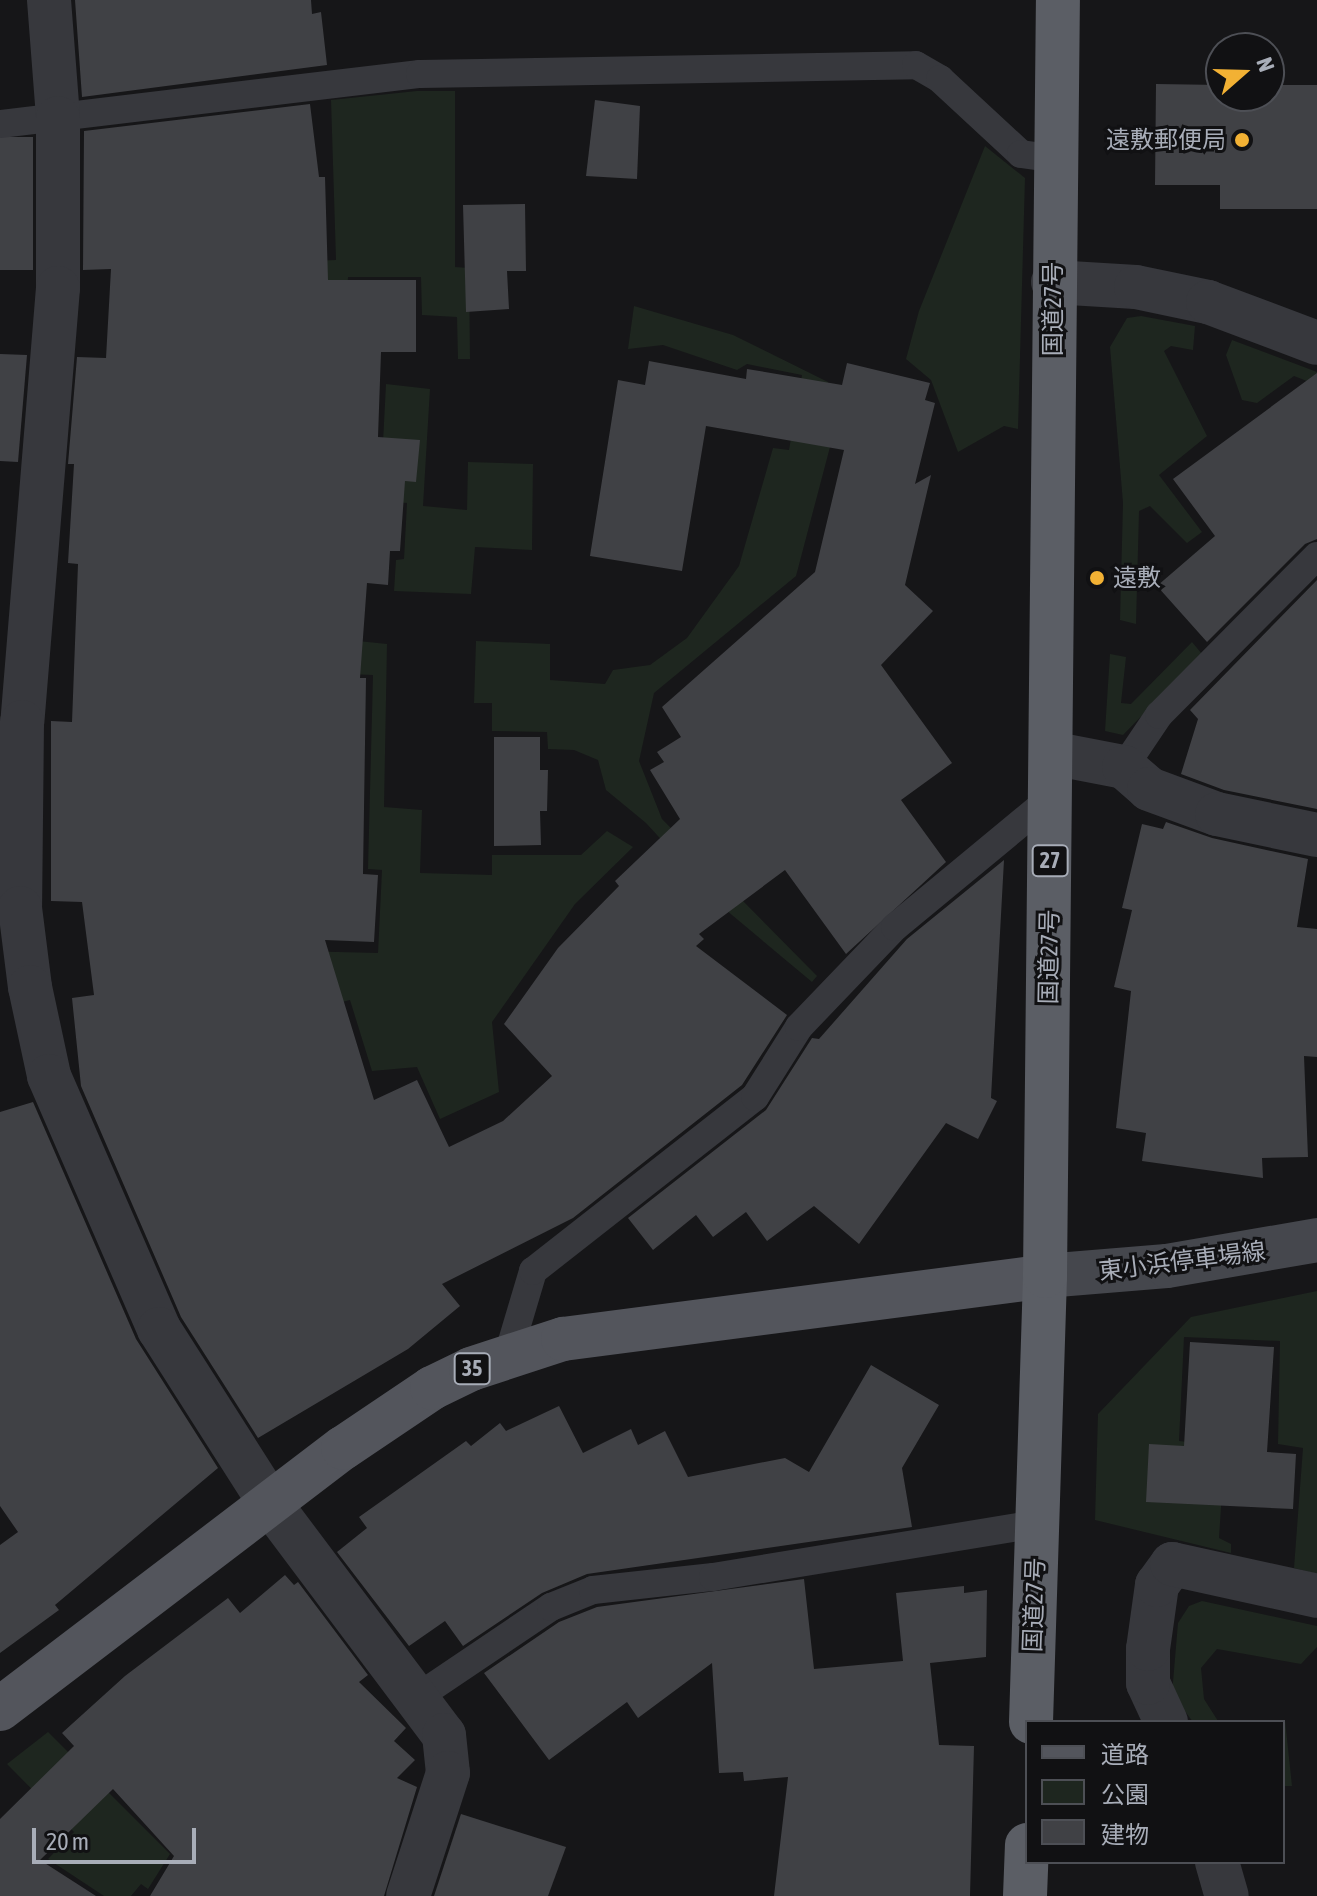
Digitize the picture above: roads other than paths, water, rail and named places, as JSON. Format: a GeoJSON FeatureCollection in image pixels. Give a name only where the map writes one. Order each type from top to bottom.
{"type":"FeatureCollection","features":[{"type":"Feature","properties":{"kind":"highway","name":"国道27号"},"geometry":{"type":"LineString","coordinates":[[1031,1720],[1045,1276],[1058,0]]}},
{"type":"Feature","properties":{"kind":"highway"},"geometry":{"type":"LineString","coordinates":[[1025,1896],[1026,1864]]}},
{"type":"Feature","properties":{"kind":"main road","name":"東小浜停車場線"},"geometry":{"type":"LineString","coordinates":[[1045,1276],[1167,1266],[1317,1240]]}},
{"type":"Feature","properties":{"kind":"main road","name":"35"},"geometry":{"type":"LineString","coordinates":[[0,1709],[432,1388],[508,1355],[563,1339],[682,1320],[1045,1276]]}},
{"type":"Feature","properties":{"kind":"street"},"geometry":{"type":"LineString","coordinates":[[49,0],[58,118],[58,288],[19,812],[20,908],[30,987],[49,1076],[111,1229],[159,1329],[271,1505],[444,1735],[448,1773],[408,1896]]}},
{"type":"Feature","properties":{"kind":"street"},"geometry":{"type":"LineString","coordinates":[[1053,282],[1136,287],[1208,302],[1317,343]]}},
{"type":"Feature","properties":{"kind":"street"},"geometry":{"type":"LineString","coordinates":[[1051,753],[1124,767],[1149,789],[1217,814],[1317,835]]}},
{"type":"Feature","properties":{"kind":"street"},"geometry":{"type":"LineString","coordinates":[[1165,1720],[1148,1683],[1148,1649],[1157,1585],[1172,1564],[1317,1596]]}},
{"type":"Feature","properties":{"kind":"street"},"geometry":{"type":"LineString","coordinates":[[1218,1864],[1227,1896]]}},
{"type":"Feature","properties":{"kind":"lane"},"geometry":{"type":"LineString","coordinates":[[0,124],[420,74],[916,65],[940,79],[1021,154],[1055,159]]}},
{"type":"Feature","properties":{"kind":"lane"},"geometry":{"type":"LineString","coordinates":[[1124,767],[1159,715],[1317,556]]}},
{"type":"Feature","properties":{"kind":"lane"},"geometry":{"type":"LineString","coordinates":[[508,1355],[533,1271],[755,1097],[799,1027],[895,927],[1050,799]]}},
{"type":"Feature","properties":{"kind":"lane"},"geometry":{"type":"LineString","coordinates":[[416,1698],[551,1607],[593,1590],[713,1577],[1037,1524]]}},
{"type":"Feature","properties":{"kind":"place","name":"遠敷郵便局"},"geometry":{"type":"Point","coordinates":[1242,140]}},
{"type":"Feature","properties":{"kind":"place","name":"遠敷"},"geometry":{"type":"Point","coordinates":[1097,578]}}]}
